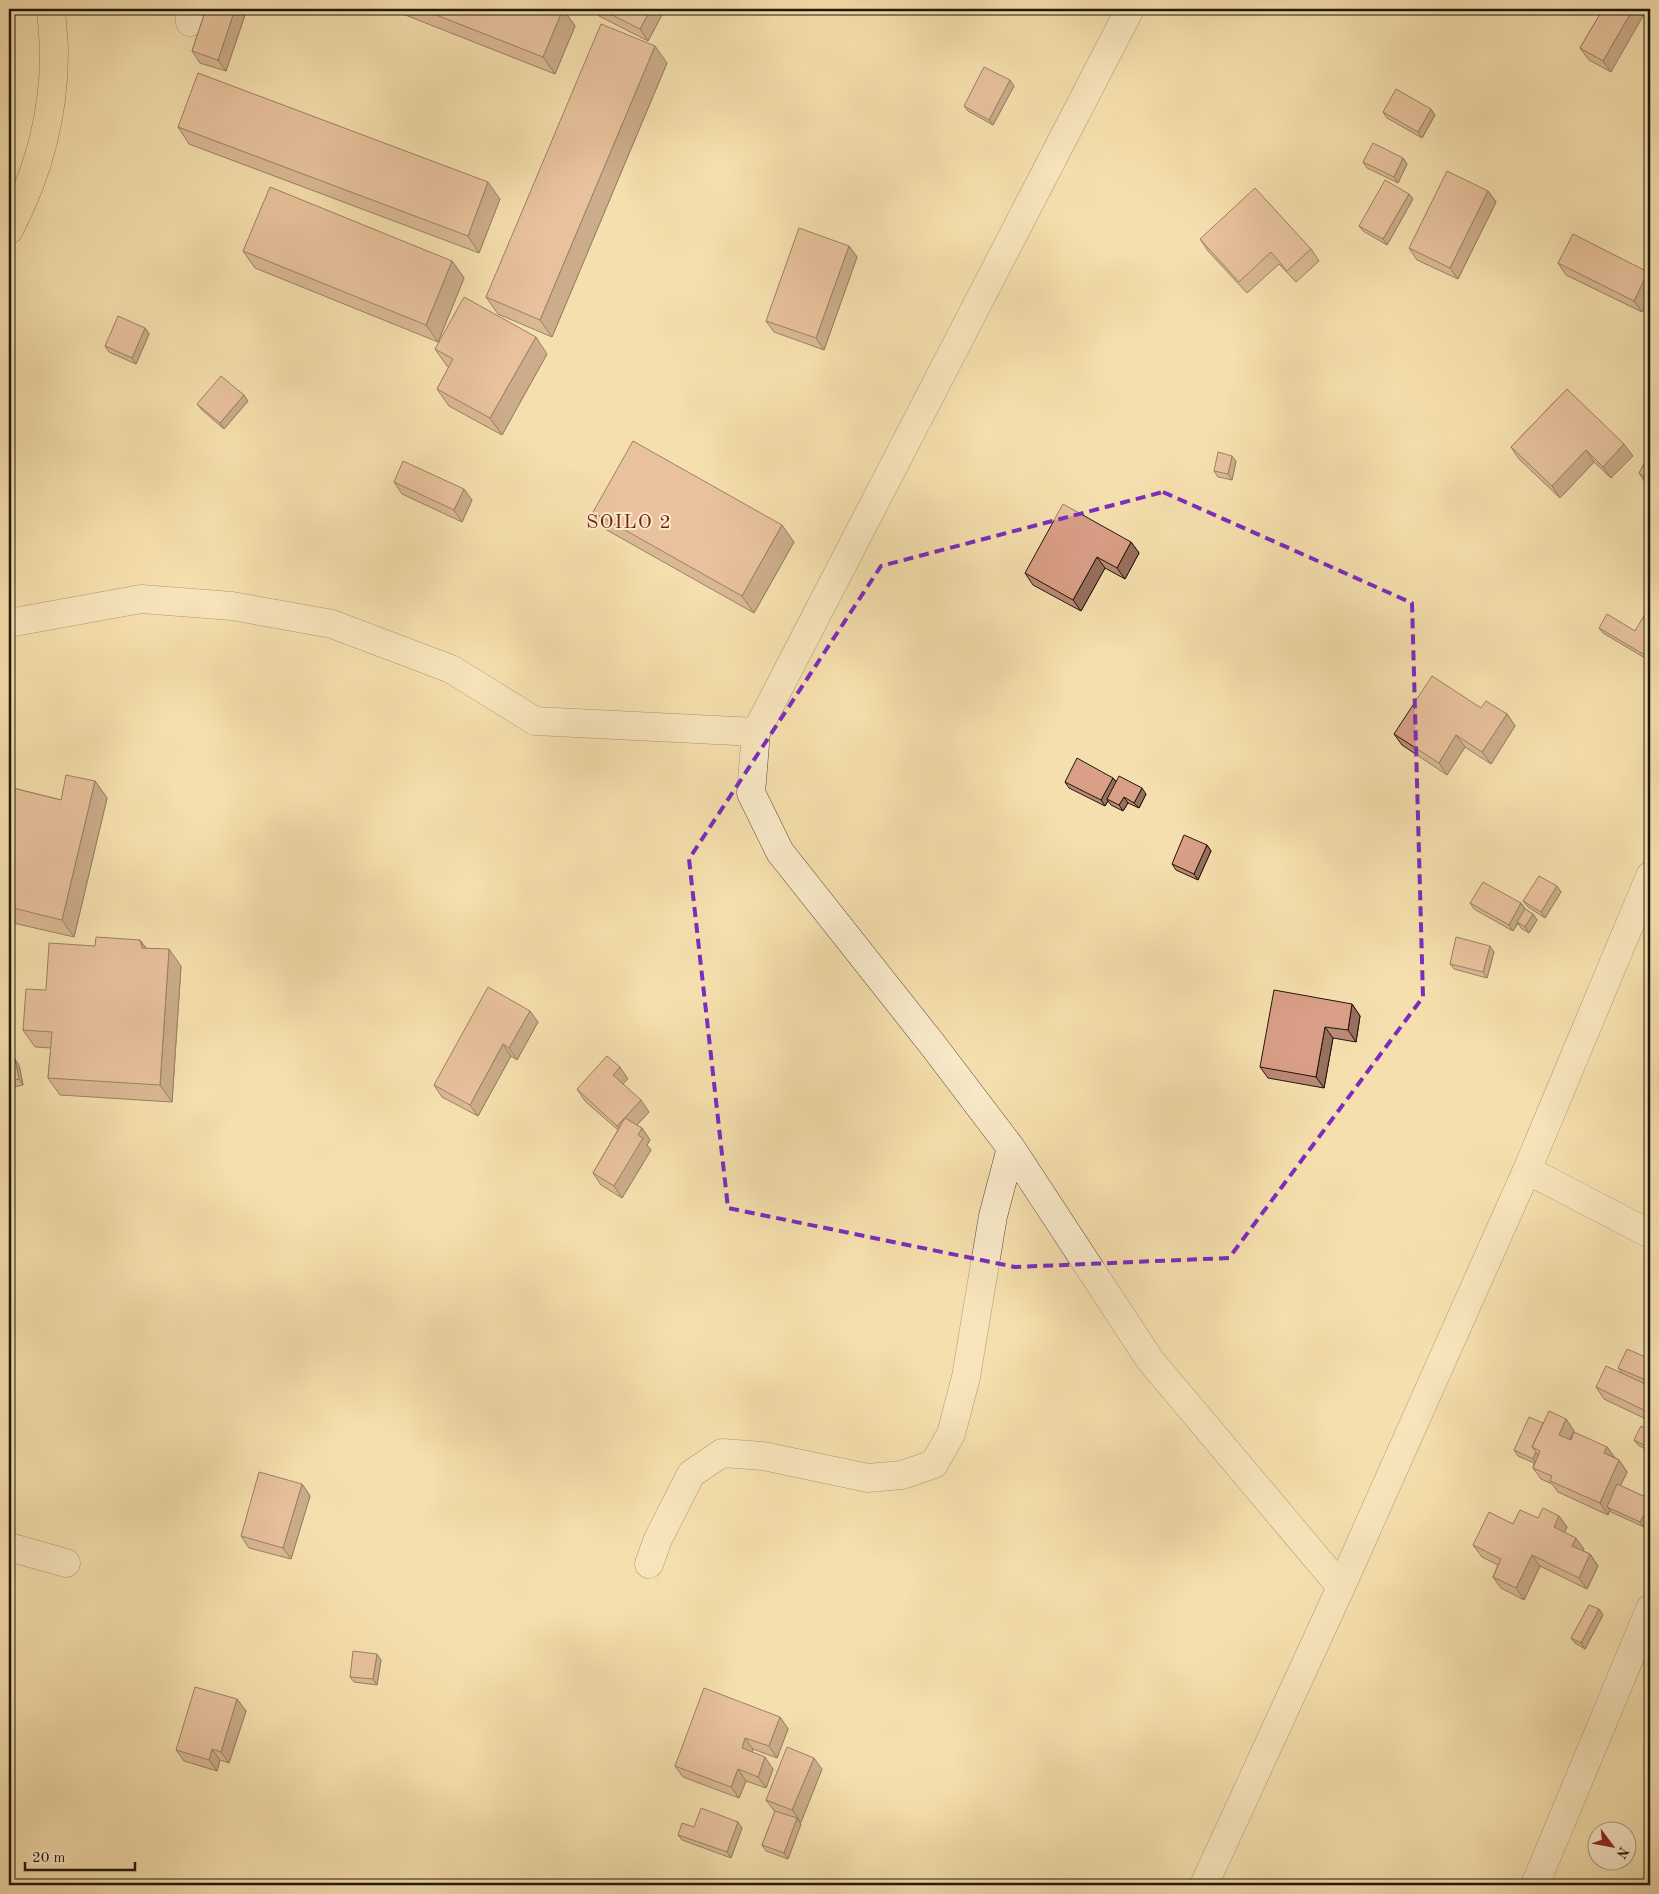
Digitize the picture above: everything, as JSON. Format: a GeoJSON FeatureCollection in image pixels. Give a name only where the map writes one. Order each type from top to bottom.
{"type":"FeatureCollection","features":[{"type":"Feature","properties":{"kind":"highway"},"geometry":{"type":"LineString","coordinates":[[9,230],[22,205],[39,156],[50,109],[54,55],[51,9]]}},
{"type":"Feature","properties":{"kind":"street"},"geometry":{"type":"LineString","coordinates":[[1130,9],[756,732],[751,793],[780,852],[926,1036],[1011,1148],[1150,1360],[1341,1587]]}},
{"type":"Feature","properties":{"kind":"street"},"geometry":{"type":"LineString","coordinates":[[9,623],[141,599],[232,606],[332,624],[451,670],[535,721],[756,732]]}},
{"type":"Feature","properties":{"kind":"street"},"geometry":{"type":"LineString","coordinates":[[1204,1885],[1341,1587],[1526,1170],[1650,876]]}},
{"type":"Feature","properties":{"kind":"street"},"geometry":{"type":"LineString","coordinates":[[649,1564],[658,1539],[691,1474],[722,1453],[763,1456],[868,1478],[902,1475],[934,1464],[951,1434],[966,1377],[993,1216],[1011,1148]]}},
{"type":"Feature","properties":{"kind":"street"},"geometry":{"type":"LineString","coordinates":[[1526,1170],[1650,1234]]}},
{"type":"Feature","properties":{"kind":"street"},"geometry":{"type":"LineString","coordinates":[[9,1547],[66,1563]]}},
{"type":"Feature","properties":{"kind":"street"},"geometry":{"type":"LineString","coordinates":[[1535,1885],[1650,1609]]}},
{"type":"Feature","properties":{"kind":"highlighted area"},"geometry":{"type":"Polygon","coordinates":[[[1163,492],[1412,603],[1423,997],[1229,1258],[1015,1267],[728,1208],[689,859],[881,566],[1163,492]]]}},
{"type":"Feature","properties":{"kind":"building"},"geometry":{"type":"Polygon","coordinates":[[[206,9],[235,9],[218,60],[192,51],[206,9]]]}},
{"type":"Feature","properties":{"kind":"building"},"geometry":{"type":"Polygon","coordinates":[[[421,9],[563,9],[543,57],[421,9]]]}},
{"type":"Feature","properties":{"kind":"building"},"geometry":{"type":"Polygon","coordinates":[[[600,9],[651,9],[640,29],[600,9]]]}},
{"type":"Feature","properties":{"kind":"building"},"geometry":{"type":"Polygon","coordinates":[[[1603,9],[1633,9],[1603,61],[1580,48],[1603,9]]]}},
{"type":"Feature","properties":{"kind":"building"},"geometry":{"type":"Polygon","coordinates":[[[601,24],[655,46],[540,320],[486,297],[601,24]]]}},
{"type":"Feature","properties":{"kind":"building"},"geometry":{"type":"Polygon","coordinates":[[[984,67],[1010,80],[989,120],[964,106],[984,67]]]}},
{"type":"Feature","properties":{"kind":"building"},"geometry":{"type":"Polygon","coordinates":[[[198,73],[488,182],[468,236],[178,127],[198,73]]]}},
{"type":"Feature","properties":{"kind":"building"},"geometry":{"type":"Polygon","coordinates":[[[1396,89],[1431,109],[1418,132],[1383,112],[1396,89]]]}},
{"type":"Feature","properties":{"kind":"building"},"geometry":{"type":"Polygon","coordinates":[[[1373,143],[1403,158],[1394,177],[1363,162],[1373,143]]]}},
{"type":"Feature","properties":{"kind":"building"},"geometry":{"type":"Polygon","coordinates":[[[1447,171],[1488,191],[1450,268],[1409,248],[1447,171]]]}},
{"type":"Feature","properties":{"kind":"building"},"geometry":{"type":"Polygon","coordinates":[[[1385,180],[1409,194],[1383,239],[1359,226],[1385,180]]]}},
{"type":"Feature","properties":{"kind":"building"},"geometry":{"type":"Polygon","coordinates":[[[270,187],[452,261],[426,325],[243,251],[270,187]]]}},
{"type":"Feature","properties":{"kind":"building"},"geometry":{"type":"Polygon","coordinates":[[[1255,188],[1311,249],[1287,271],[1271,252],[1239,282],[1200,239],[1255,188]]]}},
{"type":"Feature","properties":{"kind":"building"},"geometry":{"type":"Polygon","coordinates":[[[799,228],[849,246],[816,338],[766,321],[799,228]]]}},
{"type":"Feature","properties":{"kind":"building"},"geometry":{"type":"Polygon","coordinates":[[[1573,234],[1648,272],[1634,301],[1558,263],[1573,234]]]}},
{"type":"Feature","properties":{"kind":"building"},"geometry":{"type":"Polygon","coordinates":[[[464,297],[536,337],[490,418],[437,389],[453,359],[435,349],[464,297]]]}},
{"type":"Feature","properties":{"kind":"building"},"geometry":{"type":"Polygon","coordinates":[[[118,316],[145,328],[132,358],[105,346],[118,316]]]}},
{"type":"Feature","properties":{"kind":"building"},"geometry":{"type":"Polygon","coordinates":[[[221,376],[244,395],[220,423],[197,404],[221,376]]]}},
{"type":"Feature","properties":{"kind":"building"},"geometry":{"type":"Polygon","coordinates":[[[1567,389],[1624,444],[1603,467],[1586,450],[1552,486],[1511,447],[1567,389]]]}},
{"type":"Feature","properties":{"kind":"building"},"geometry":{"type":"Polygon","coordinates":[[[633,441],[782,525],[742,596],[593,512],[633,441]]]}},
{"type":"Feature","properties":{"kind":"building"},"geometry":{"type":"Polygon","coordinates":[[[1218,452],[1232,456],[1228,474],[1214,471],[1218,452]]]}},
{"type":"Feature","properties":{"kind":"building"},"geometry":{"type":"Polygon","coordinates":[[[1650,453],[1650,480],[1639,473],[1650,453]]]}},
{"type":"Feature","properties":{"kind":"building"},"geometry":{"type":"Polygon","coordinates":[[[403,461],[464,489],[454,510],[394,482],[403,461]]]}},
{"type":"Feature","properties":{"kind":"building"},"geometry":{"type":"Polygon","coordinates":[[[1063,504],[1131,542],[1117,568],[1097,557],[1073,600],[1025,573],[1063,504]]]}},
{"type":"Feature","properties":{"kind":"building"},"geometry":{"type":"Polygon","coordinates":[[[1607,614],[1635,631],[1645,614],[1650,617],[1650,658],[1599,628],[1607,614]]]}},
{"type":"Feature","properties":{"kind":"building"},"geometry":{"type":"Polygon","coordinates":[[[1432,676],[1481,708],[1486,701],[1507,714],[1482,752],[1456,735],[1439,763],[1394,734],[1432,676]]]}},
{"type":"Feature","properties":{"kind":"building"},"geometry":{"type":"Polygon","coordinates":[[[1077,758],[1113,778],[1101,800],[1065,782],[1077,758]]]}},
{"type":"Feature","properties":{"kind":"building"},"geometry":{"type":"Polygon","coordinates":[[[66,775],[95,781],[62,920],[9,907],[9,787],[61,800],[66,775]]]}},
{"type":"Feature","properties":{"kind":"building"},"geometry":{"type":"Polygon","coordinates":[[[1119,776],[1142,788],[1134,803],[1124,797],[1119,805],[1107,799],[1119,776]]]}},
{"type":"Feature","properties":{"kind":"building"},"geometry":{"type":"Polygon","coordinates":[[[1184,835],[1207,845],[1194,874],[1172,864],[1184,835]]]}},
{"type":"Feature","properties":{"kind":"building"},"geometry":{"type":"Polygon","coordinates":[[[1539,876],[1557,886],[1541,912],[1523,901],[1539,876]]]}},
{"type":"Feature","properties":{"kind":"building"},"geometry":{"type":"Polygon","coordinates":[[[1483,882],[1521,903],[1509,925],[1470,903],[1483,882]]]}},
{"type":"Feature","properties":{"kind":"building"},"geometry":{"type":"Polygon","coordinates":[[[1525,909],[1533,914],[1525,927],[1517,922],[1525,909]]]}},
{"type":"Feature","properties":{"kind":"building"},"geometry":{"type":"Polygon","coordinates":[[[96,937],[140,940],[142,948],[169,949],[160,1085],[48,1078],[52,1032],[23,1030],[26,989],[46,990],[49,943],[95,946],[96,937]]]}},
{"type":"Feature","properties":{"kind":"building"},"geometry":{"type":"Polygon","coordinates":[[[1456,937],[1490,946],[1483,972],[1450,964],[1456,937]]]}},
{"type":"Feature","properties":{"kind":"building"},"geometry":{"type":"Polygon","coordinates":[[[488,987],[530,1011],[509,1048],[503,1044],[470,1105],[434,1085],[488,987]]]}},
{"type":"Feature","properties":{"kind":"building"},"geometry":{"type":"Polygon","coordinates":[[[1274,990],[1352,1004],[1348,1030],[1325,1027],[1316,1077],[1260,1067],[1274,990]]]}},
{"type":"Feature","properties":{"kind":"building"},"geometry":{"type":"Polygon","coordinates":[[[607,1056],[620,1067],[613,1075],[641,1100],[617,1126],[577,1089],[607,1056]]]}},
{"type":"Feature","properties":{"kind":"building"},"geometry":{"type":"Polygon","coordinates":[[[15,1059],[19,1079],[9,1081],[9,1060],[15,1059]]]}},
{"type":"Feature","properties":{"kind":"building"},"geometry":{"type":"Polygon","coordinates":[[[625,1118],[642,1128],[638,1135],[643,1138],[614,1186],[593,1173],[625,1118]]]}},
{"type":"Feature","properties":{"kind":"building"},"geometry":{"type":"Polygon","coordinates":[[[1627,1349],[1650,1359],[1650,1382],[1618,1368],[1627,1349]]]}},
{"type":"Feature","properties":{"kind":"building"},"geometry":{"type":"Polygon","coordinates":[[[1606,1366],[1650,1386],[1650,1413],[1596,1387],[1606,1366]]]}},
{"type":"Feature","properties":{"kind":"building"},"geometry":{"type":"Polygon","coordinates":[[[1549,1411],[1566,1419],[1559,1435],[1571,1440],[1574,1432],[1607,1447],[1604,1453],[1619,1460],[1600,1503],[1550,1481],[1552,1476],[1533,1468],[1540,1451],[1532,1447],[1549,1411]]]}},
{"type":"Feature","properties":{"kind":"building"},"geometry":{"type":"Polygon","coordinates":[[[1529,1417],[1543,1423],[1532,1447],[1536,1452],[1533,1459],[1514,1450],[1529,1417]]]}},
{"type":"Feature","properties":{"kind":"building"},"geometry":{"type":"Polygon","coordinates":[[[1641,1426],[1650,1431],[1650,1448],[1634,1440],[1641,1426]]]}},
{"type":"Feature","properties":{"kind":"building"},"geometry":{"type":"Polygon","coordinates":[[[259,1472],[302,1484],[283,1548],[241,1536],[259,1472]]]}},
{"type":"Feature","properties":{"kind":"building"},"geometry":{"type":"Polygon","coordinates":[[[1617,1484],[1650,1499],[1648,1517],[1644,1515],[1640,1522],[1607,1507],[1617,1484]]]}},
{"type":"Feature","properties":{"kind":"building"},"geometry":{"type":"Polygon","coordinates":[[[1543,1508],[1559,1516],[1554,1527],[1576,1538],[1572,1546],[1590,1554],[1579,1578],[1532,1555],[1516,1588],[1493,1577],[1501,1559],[1473,1545],[1489,1512],[1513,1524],[1520,1510],[1538,1518],[1543,1508]]]}},
{"type":"Feature","properties":{"kind":"building"},"geometry":{"type":"Polygon","coordinates":[[[1589,1605],[1599,1609],[1581,1643],[1571,1638],[1589,1605]]]}},
{"type":"Feature","properties":{"kind":"building"},"geometry":{"type":"Polygon","coordinates":[[[353,1651],[377,1654],[373,1679],[350,1677],[353,1651]]]}},
{"type":"Feature","properties":{"kind":"building"},"geometry":{"type":"Polygon","coordinates":[[[195,1687],[237,1699],[221,1752],[212,1749],[209,1760],[176,1750],[195,1687]]]}},
{"type":"Feature","properties":{"kind":"building"},"geometry":{"type":"Polygon","coordinates":[[[704,1688],[780,1717],[769,1746],[745,1738],[742,1748],[765,1757],[758,1777],[738,1769],[731,1787],[675,1766],[704,1688]]]}},
{"type":"Feature","properties":{"kind":"building"},"geometry":{"type":"Polygon","coordinates":[[[787,1747],[814,1758],[792,1810],[766,1800],[787,1747]]]}},
{"type":"Feature","properties":{"kind":"building"},"geometry":{"type":"Polygon","coordinates":[[[701,1808],[738,1822],[727,1852],[678,1835],[682,1823],[694,1827],[701,1808]]]}},
{"type":"Feature","properties":{"kind":"building"},"geometry":{"type":"Polygon","coordinates":[[[775,1811],[797,1818],[784,1853],[762,1845],[775,1811]]]}},
{"type":"Feature","properties":{"kind":"district","name":"SOILO 2"},"geometry":{"type":"Point","coordinates":[629,523]}}]}
